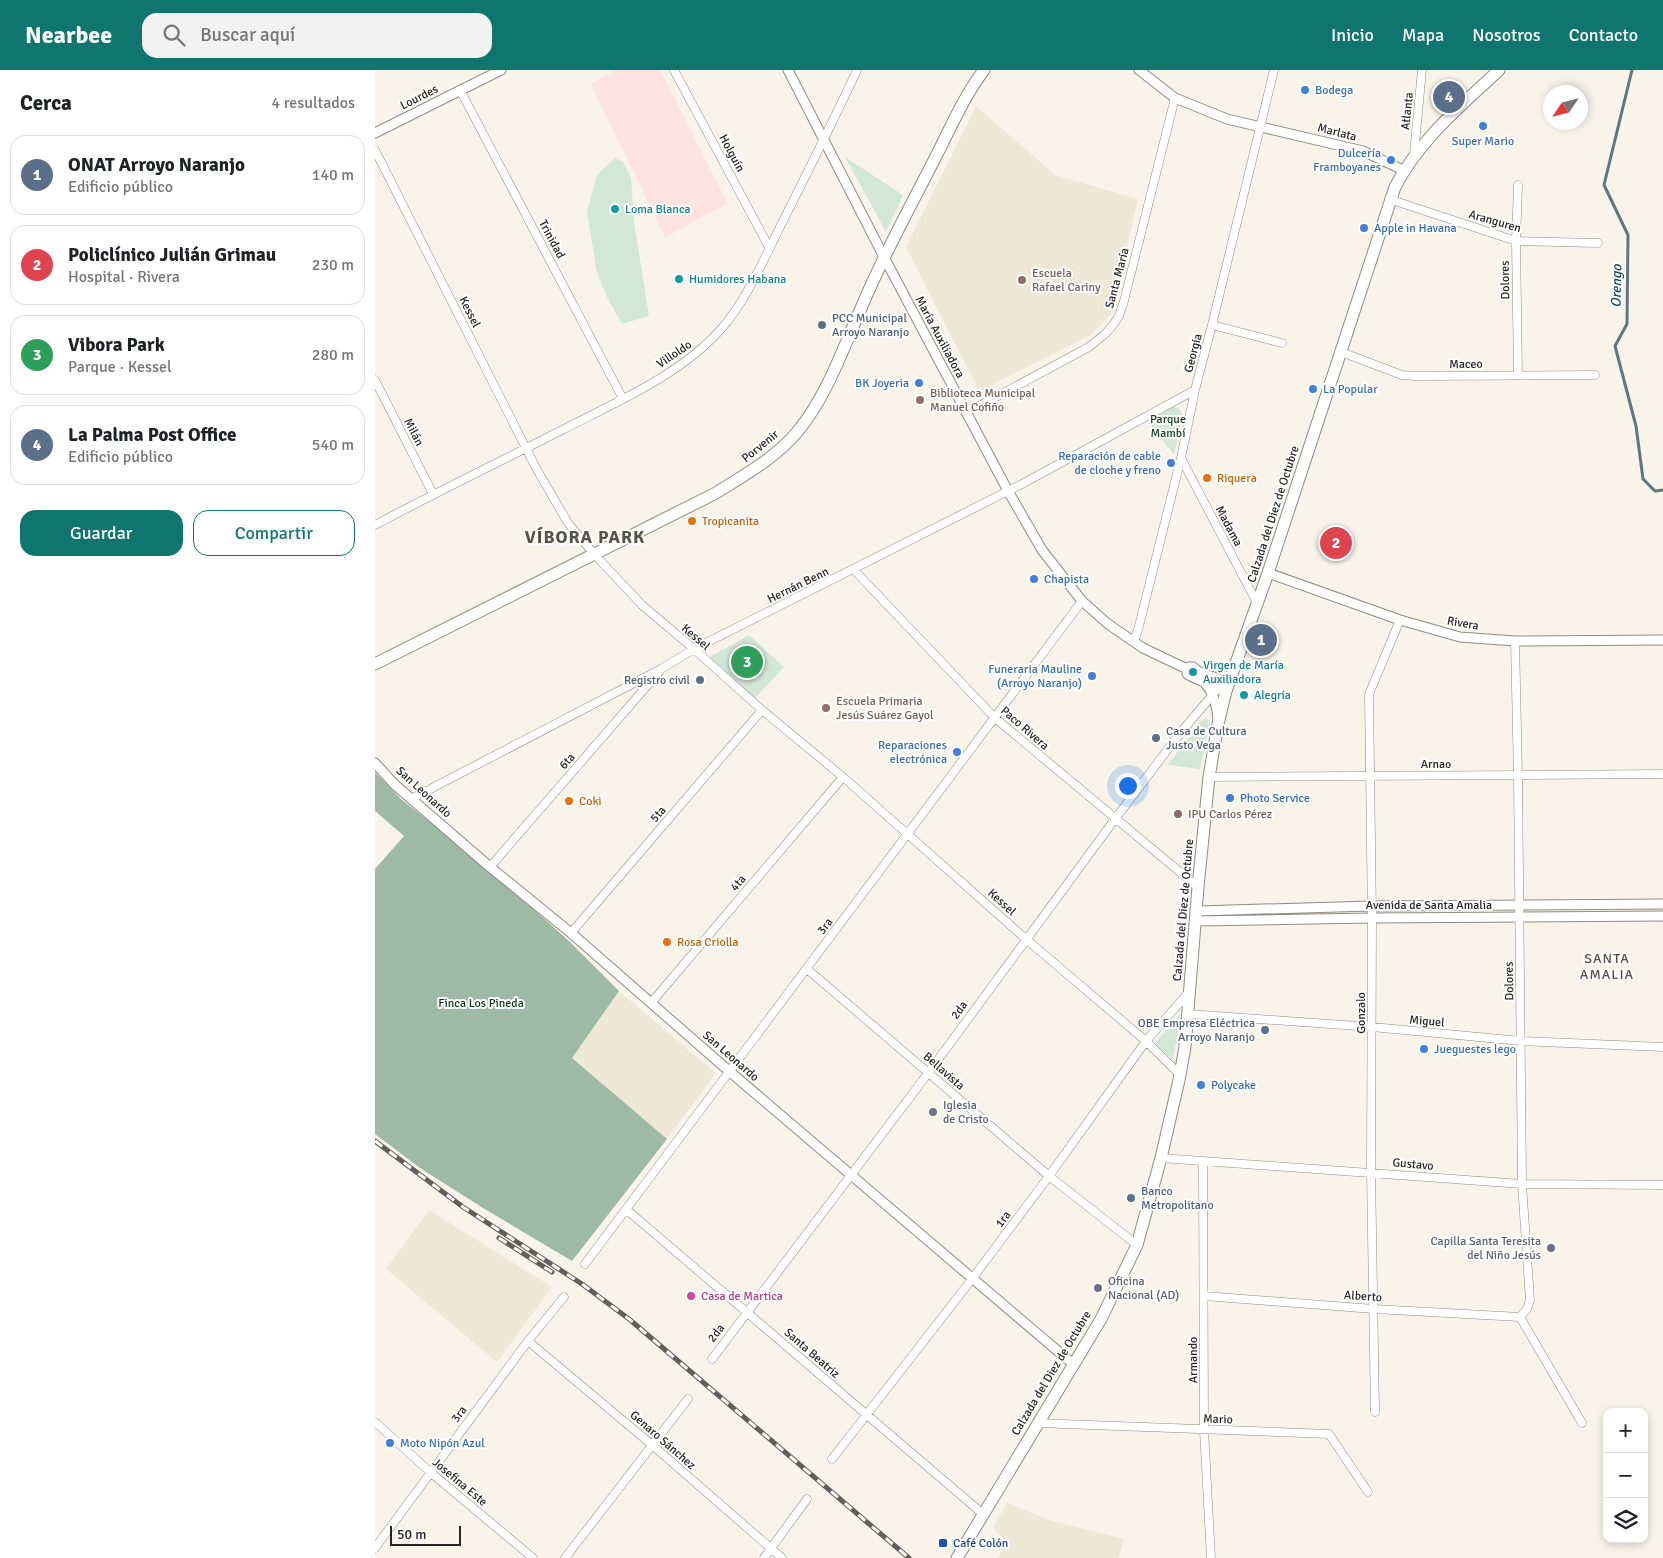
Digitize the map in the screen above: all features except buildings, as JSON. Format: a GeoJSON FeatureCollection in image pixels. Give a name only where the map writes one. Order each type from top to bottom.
{"type":"FeatureCollection","features":[{"type":"Feature","properties":{"kind":"main road","name":"Porvenir"},"geometry":{"type":"LineString","coordinates":[[375,664],[714,494],[764,462],[793,437],[821,399],[884,257],[965,100],[984,70]]}},
{"type":"Feature","properties":{"kind":"main road","name":"Calzada del Diez de Octubre"},"geometry":{"type":"LineString","coordinates":[[957,1558],[1101,1319],[1137,1245],[1161,1158],[1180,1074],[1188,1014],[1209,777],[1218,724],[1221,687],[1235,663],[1268,573],[1389,199],[1403,170],[1414,154],[1439,126],[1499,70]]}},
{"type":"Feature","properties":{"kind":"street","name":"Lourdes"},"geometry":{"type":"LineString","coordinates":[[375,133],[501,70]]}},
{"type":"Feature","properties":{"kind":"street","name":"Holguín"},"geometry":{"type":"LineString","coordinates":[[674,70],[769,247]]}},
{"type":"Feature","properties":{"kind":"street","name":"María Auxiliadora"},"geometry":{"type":"LineString","coordinates":[[788,70],[884,257],[1008,491],[1042,550],[1082,601],[1108,624],[1134,642],[1187,669],[1189,675],[1221,687]]}},
{"type":"Feature","properties":{"kind":"street","name":"Villoldo"},"geometry":{"type":"LineString","coordinates":[[375,525],[623,399],[699,351],[722,327],[741,302],[824,140],[857,70]]}},
{"type":"Feature","properties":{"kind":"street","name":"Marlata"},"geometry":{"type":"LineString","coordinates":[[1139,70],[1175,98],[1227,119],[1363,151],[1403,170]]}},
{"type":"Feature","properties":{"kind":"street","name":"Georgia"},"geometry":{"type":"LineString","coordinates":[[1134,642],[1181,458],[1195,390],[1213,325],[1274,70]]}},
{"type":"Feature","properties":{"kind":"street","name":"Atlanta"},"geometry":{"type":"LineString","coordinates":[[1414,154],[1423,70]]}},
{"type":"Feature","properties":{"kind":"street","name":"Trinidad"},"geometry":{"type":"LineString","coordinates":[[460,90],[623,399]]}},
{"type":"Feature","properties":{"kind":"street","name":"Santa María"},"geometry":{"type":"LineString","coordinates":[[966,411],[1069,359],[1089,347],[1113,325],[1119,316],[1124,301],[1175,98]]}},
{"type":"Feature","properties":{"kind":"street","name":"Kessel"},"geometry":{"type":"LineString","coordinates":[[375,150],[525,448],[568,523],[594,554],[642,606],[695,649],[762,710],[843,777],[1027,940],[1146,1041],[1180,1074]]}},
{"type":"Feature","properties":{"kind":"street","name":"Dolores"},"geometry":{"type":"LineString","coordinates":[[1518,185],[1516,241],[1518,375]]}},
{"type":"Feature","properties":{"kind":"street","name":"Aranguren"},"geometry":{"type":"LineString","coordinates":[[1389,199],[1516,241],[1598,243]]}},
{"type":"Feature","properties":{"kind":"street"},"geometry":{"type":"LineString","coordinates":[[1213,325],[1282,343]]}},
{"type":"Feature","properties":{"kind":"street","name":"Maceo"},"geometry":{"type":"LineString","coordinates":[[1341,352],[1403,375],[1595,375]]}},
{"type":"Feature","properties":{"kind":"street","name":"Milán"},"geometry":{"type":"LineString","coordinates":[[375,380],[433,494]]}},
{"type":"Feature","properties":{"kind":"street","name":"Hernán Benn"},"geometry":{"type":"LineString","coordinates":[[411,799],[661,669],[695,649],[1008,491],[1195,390]]}},
{"type":"Feature","properties":{"kind":"street","name":"Madama"},"geometry":{"type":"LineString","coordinates":[[1181,458],[1257,603]]}},
{"type":"Feature","properties":{"kind":"street","name":"Paco Rivera"},"geometry":{"type":"LineString","coordinates":[[854,570],[995,718],[1198,887]]}},
{"type":"Feature","properties":{"kind":"street","name":"Rivera"},"geometry":{"type":"LineString","coordinates":[[1268,573],[1400,620],[1460,637],[1515,641],[1663,640]]}},
{"type":"Feature","properties":{"kind":"street","name":"3ra"},"geometry":{"type":"LineString","coordinates":[[585,1264],[1082,601]]}},
{"type":"Feature","properties":{"kind":"street","name":"Gonzalo"},"geometry":{"type":"LineString","coordinates":[[1375,1412],[1371,1172],[1372,918],[1369,694],[1400,620]]}},
{"type":"Feature","properties":{"kind":"street","name":"Dolores"},"geometry":{"type":"LineString","coordinates":[[1515,641],[1522,1184],[1529,1300],[1527,1309],[1520,1317]]}},
{"type":"Feature","properties":{"kind":"street","name":"María Auxiliadora"},"geometry":{"type":"LineString","coordinates":[[1187,669],[1193,667],[1221,687]]}},
{"type":"Feature","properties":{"kind":"street","name":"6ta"},"geometry":{"type":"LineString","coordinates":[[490,867],[661,669]]}},
{"type":"Feature","properties":{"kind":"street","name":"2da"},"geometry":{"type":"LineString","coordinates":[[712,1358],[929,1072],[1115,819],[1181,732],[1221,687]]}},
{"type":"Feature","properties":{"kind":"street","name":"5ta"},"geometry":{"type":"LineString","coordinates":[[571,933],[762,710]]}},
{"type":"Feature","properties":{"kind":"street","name":"San Leonardo"},"geometry":{"type":"LineString","coordinates":[[375,764],[411,799],[490,867],[571,933],[729,1071],[1073,1364]]}},
{"type":"Feature","properties":{"kind":"street","name":"Arnao"},"geometry":{"type":"LineString","coordinates":[[1209,777],[1663,774]]}},
{"type":"Feature","properties":{"kind":"street","name":"4ta"},"geometry":{"type":"LineString","coordinates":[[651,1003],[843,777]]}},
{"type":"Feature","properties":{"kind":"street","name":"Avenida de Santa Amalia"},"geometry":{"type":"LineString","coordinates":[[1196,916],[1371,906],[1663,904]]}},
{"type":"Feature","properties":{"kind":"street","name":"Avenida de Santa Amalia"},"geometry":{"type":"LineString","coordinates":[[1196,916],[1372,918],[1663,916]]}},
{"type":"Feature","properties":{"kind":"street","name":"Bellavista"},"geometry":{"type":"LineString","coordinates":[[807,969],[1049,1176],[1137,1245]]}},
{"type":"Feature","properties":{"kind":"street","name":"1ra"},"geometry":{"type":"LineString","coordinates":[[832,1459],[972,1279],[1146,1041],[1190,991]]}},
{"type":"Feature","properties":{"kind":"street","name":"Miguel"},"geometry":{"type":"LineString","coordinates":[[1188,1014],[1521,1040],[1663,1047]]}},
{"type":"Feature","properties":{"kind":"street","name":"Gustavo"},"geometry":{"type":"LineString","coordinates":[[1161,1158],[1522,1184],[1663,1185]]}},
{"type":"Feature","properties":{"kind":"street","name":"Armando"},"geometry":{"type":"LineString","coordinates":[[1203,1162],[1204,1430],[1211,1558]]}},
{"type":"Feature","properties":{"kind":"street","name":"Santa Beatriz"},"geometry":{"type":"LineString","coordinates":[[627,1210],[983,1514]]}},
{"type":"Feature","properties":{"kind":"street","name":"Alberto"},"geometry":{"type":"LineString","coordinates":[[1204,1296],[1520,1317]]}},
{"type":"Feature","properties":{"kind":"street","name":"3ra"},"geometry":{"type":"LineString","coordinates":[[375,1548],[528,1341],[564,1297]]}},
{"type":"Feature","properties":{"kind":"street"},"geometry":{"type":"LineString","coordinates":[[1520,1317],[1582,1423]]}},
{"type":"Feature","properties":{"kind":"street","name":"Genaro Sánchez"},"geometry":{"type":"LineString","coordinates":[[528,1341],[651,1444],[782,1558]]}},
{"type":"Feature","properties":{"kind":"street"},"geometry":{"type":"LineString","coordinates":[[565,1558],[651,1444],[688,1399]]}},
{"type":"Feature","properties":{"kind":"street","name":"Josefina Este"},"geometry":{"type":"LineString","coordinates":[[375,1422],[430,1472],[533,1558]]}},
{"type":"Feature","properties":{"kind":"street","name":"Mario"},"geometry":{"type":"LineString","coordinates":[[1037,1423],[1329,1434],[1368,1492]]}},
{"type":"Feature","properties":{"kind":"street"},"geometry":{"type":"LineString","coordinates":[[764,1558],[807,1499]]}},
{"type":"Feature","properties":{"kind":"shaded area"},"geometry":{"type":"Polygon","coordinates":[[[616,70],[660,70],[728,204],[665,237],[591,84],[616,70]]]}},
{"type":"Feature","properties":{"kind":"shaded area","name":"Escuela Rafael Cariny"},"geometry":{"type":"Polygon","coordinates":[[[976,106],[1055,175],[1138,199],[1113,312],[1091,335],[979,391],[906,247],[976,106]]]}},
{"type":"Feature","properties":{"kind":"shaded area"},"geometry":{"type":"Polygon","coordinates":[[[619,991],[716,1073],[667,1139],[571,1058],[619,991]]]}},
{"type":"Feature","properties":{"kind":"shaded area"},"geometry":{"type":"Polygon","coordinates":[[[429,1210],[552,1287],[497,1362],[386,1269],[429,1210]]]}},
{"type":"Feature","properties":{"kind":"shaded area"},"geometry":{"type":"Polygon","coordinates":[[[1007,1503],[1049,1520],[1124,1539],[1118,1558],[997,1558],[1006,1542],[993,1528],[1007,1503]]]}},
{"type":"Feature","properties":{"kind":"green space"},"geometry":{"type":"Polygon","coordinates":[[[845,157],[903,195],[886,232],[845,157]]]}},
{"type":"Feature","properties":{"kind":"green space","name":"Loma Blanca"},"geometry":{"type":"Polygon","coordinates":[[[615,158],[623,162],[631,178],[634,222],[649,316],[622,324],[608,299],[597,273],[587,212],[597,175],[615,158]]]}},
{"type":"Feature","properties":{"kind":"green space","name":"Parque Mambí"},"geometry":{"type":"Polygon","coordinates":[[[1174,406],[1179,409],[1183,416],[1174,455],[1149,422],[1174,406]]]}},
{"type":"Feature","properties":{"kind":"green space"},"geometry":{"type":"Polygon","coordinates":[[[749,635],[784,667],[755,698],[710,657],[749,635]]]}},
{"type":"Feature","properties":{"kind":"green space"},"geometry":{"type":"Polygon","coordinates":[[[1206,718],[1210,723],[1200,769],[1168,765],[1200,721],[1206,718]]]}},
{"type":"Feature","properties":{"kind":"green space","name":"Finca Los Pineda"},"geometry":{"type":"Polygon","coordinates":[[[375,772],[401,799],[489,869],[570,942],[619,991],[572,1058],[667,1139],[572,1261],[420,1168],[375,1134],[375,869],[404,836],[375,811],[375,772]]]}},
{"type":"Feature","properties":{"kind":"green space"},"geometry":{"type":"Polygon","coordinates":[[[1181,1013],[1173,1060],[1155,1043],[1181,1013]]]}},
{"type":"Feature","properties":{"kind":"waterway","name":"Orengo"},"geometry":{"type":"LineString","coordinates":[[1632,70],[1604,185],[1628,235],[1627,324],[1615,346],[1636,426],[1643,479],[1655,491],[1663,490]]}},
{"type":"Feature","properties":{"kind":"railway"},"geometry":{"type":"LineString","coordinates":[[375,1141],[463,1207],[582,1284],[629,1319],[909,1558]]}},
{"type":"Feature","properties":{"kind":"railway"},"geometry":{"type":"LineString","coordinates":[[499,1238],[552,1272]]}},
{"type":"Feature","properties":{"kind":"place","name":"Bodega"},"geometry":{"type":"Point","coordinates":[1305,90]}},
{"type":"Feature","properties":{"kind":"place","name":"La Palma Post Office"},"geometry":{"type":"Point","coordinates":[1449,97]}},
{"type":"Feature","properties":{"kind":"place","name":"Super Mario"},"geometry":{"type":"Point","coordinates":[1483,126]}},
{"type":"Feature","properties":{"kind":"place","name":"Dulcería Framboyanes"},"geometry":{"type":"Point","coordinates":[1391,160]}},
{"type":"Feature","properties":{"kind":"place","name":"Loma Blanca"},"geometry":{"type":"Point","coordinates":[615,209]}},
{"type":"Feature","properties":{"kind":"place","name":"Apple in Havana"},"geometry":{"type":"Point","coordinates":[1364,228]}},
{"type":"Feature","properties":{"kind":"place","name":"Humidores Habana"},"geometry":{"type":"Point","coordinates":[679,279]}},
{"type":"Feature","properties":{"kind":"place","name":"Escuela Rafael Cariny"},"geometry":{"type":"Point","coordinates":[1022,280]}},
{"type":"Feature","properties":{"kind":"place","name":"PCC Municipal Arroyo Naranjo"},"geometry":{"type":"Point","coordinates":[822,325]}},
{"type":"Feature","properties":{"kind":"place","name":"BK Joyeria"},"geometry":{"type":"Point","coordinates":[919,383]}},
{"type":"Feature","properties":{"kind":"place","name":"La Popular"},"geometry":{"type":"Point","coordinates":[1313,389]}},
{"type":"Feature","properties":{"kind":"place","name":"Biblioteca Municipal Manuel Cofiño"},"geometry":{"type":"Point","coordinates":[920,400]}},
{"type":"Feature","properties":{"kind":"place","name":"Reparación de cable de cloche y freno"},"geometry":{"type":"Point","coordinates":[1171,463]}},
{"type":"Feature","properties":{"kind":"place","name":"Riquera"},"geometry":{"type":"Point","coordinates":[1207,478]}},
{"type":"Feature","properties":{"kind":"place","name":"Tropicanita"},"geometry":{"type":"Point","coordinates":[692,521]}},
{"type":"Feature","properties":{"kind":"place","name":"Policlínico Julián Grimau"},"geometry":{"type":"Point","coordinates":[1336,543]}},
{"type":"Feature","properties":{"kind":"place","name":"Chapista"},"geometry":{"type":"Point","coordinates":[1034,579]}},
{"type":"Feature","properties":{"kind":"place","name":"ONAT Arroyo Naranjo"},"geometry":{"type":"Point","coordinates":[1261,640]}},
{"type":"Feature","properties":{"kind":"place","name":"Vibora Park"},"geometry":{"type":"Point","coordinates":[747,662]}},
{"type":"Feature","properties":{"kind":"place","name":"Virgen de María Auxiliadora"},"geometry":{"type":"Point","coordinates":[1193,672]}},
{"type":"Feature","properties":{"kind":"place","name":"Funeraria Mauline (Arroyo Naranjo)"},"geometry":{"type":"Point","coordinates":[1092,676]}},
{"type":"Feature","properties":{"kind":"place","name":"Registro civil"},"geometry":{"type":"Point","coordinates":[700,680]}},
{"type":"Feature","properties":{"kind":"place","name":"Alegría"},"geometry":{"type":"Point","coordinates":[1244,695]}},
{"type":"Feature","properties":{"kind":"place","name":"Escuela Primaria Jesús Suárez Gayol"},"geometry":{"type":"Point","coordinates":[826,708]}},
{"type":"Feature","properties":{"kind":"place","name":"Casa de Cultura Justo Vega"},"geometry":{"type":"Point","coordinates":[1156,738]}},
{"type":"Feature","properties":{"kind":"place","name":"Reparaciones electrónica"},"geometry":{"type":"Point","coordinates":[957,752]}},
{"type":"Feature","properties":{"kind":"place","name":"Photo Service"},"geometry":{"type":"Point","coordinates":[1230,798]}},
{"type":"Feature","properties":{"kind":"place","name":"Coki"},"geometry":{"type":"Point","coordinates":[569,801]}},
{"type":"Feature","properties":{"kind":"place","name":"IPU Carlos Pérez"},"geometry":{"type":"Point","coordinates":[1178,814]}},
{"type":"Feature","properties":{"kind":"place","name":"Rosa Criolla"},"geometry":{"type":"Point","coordinates":[667,942]}},
{"type":"Feature","properties":{"kind":"place","name":"OBE Empresa Eléctrica Arroyo Naranjo"},"geometry":{"type":"Point","coordinates":[1265,1030]}},
{"type":"Feature","properties":{"kind":"place","name":"Jueguestes lego"},"geometry":{"type":"Point","coordinates":[1424,1049]}},
{"type":"Feature","properties":{"kind":"place","name":"Polycake"},"geometry":{"type":"Point","coordinates":[1201,1085]}},
{"type":"Feature","properties":{"kind":"place","name":"Iglesia de Cristo"},"geometry":{"type":"Point","coordinates":[933,1112]}},
{"type":"Feature","properties":{"kind":"place","name":"Banco Metropolitano"},"geometry":{"type":"Point","coordinates":[1131,1198]}},
{"type":"Feature","properties":{"kind":"place","name":"Capilla Santa Teresita del Niño Jesús"},"geometry":{"type":"Point","coordinates":[1551,1248]}},
{"type":"Feature","properties":{"kind":"place","name":"Oficina Nacional (AD)"},"geometry":{"type":"Point","coordinates":[1098,1288]}},
{"type":"Feature","properties":{"kind":"place","name":"Casa de Martica"},"geometry":{"type":"Point","coordinates":[691,1296]}},
{"type":"Feature","properties":{"kind":"place","name":"Moto Nipón Azul"},"geometry":{"type":"Point","coordinates":[390,1443]}},
{"type":"Feature","properties":{"kind":"place","name":"Café Colón"},"geometry":{"type":"Point","coordinates":[943,1543]}},
{"type":"Feature","properties":{"kind":"district","name":"VÍBORA PARK"},"geometry":{"type":"Point","coordinates":[585,537]}},
{"type":"Feature","properties":{"kind":"district","name":"SANTA AMALIA"},"geometry":{"type":"Point","coordinates":[1607,966]}}]}
